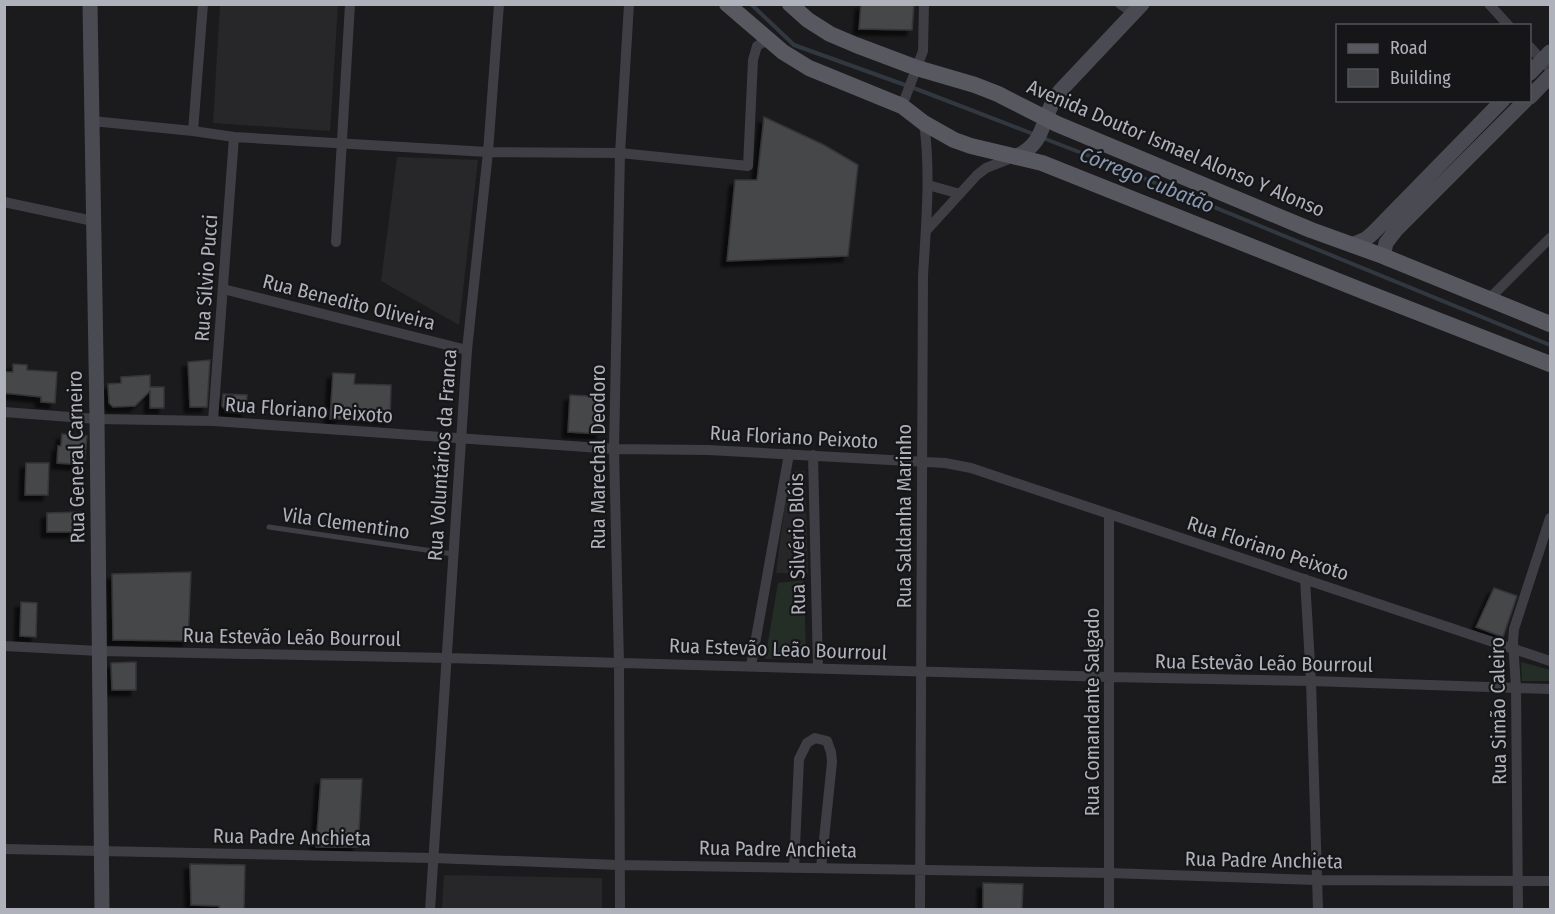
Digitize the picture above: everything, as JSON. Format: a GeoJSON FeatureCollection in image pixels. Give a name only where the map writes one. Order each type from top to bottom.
{"type":"FeatureCollection","features":[{"type":"Feature","properties":{"kind":"main road"},"geometry":{"type":"LineString","coordinates":[[727,4],[767,40],[809,68],[903,101],[924,123],[954,140],[971,146],[1022,153],[1368,294],[1551,364]]}},
{"type":"Feature","properties":{"kind":"main road","name":"Avenida Doutor Ismael Alonso Y Alonso"},"geometry":{"type":"LineString","coordinates":[[790,4],[808,20],[830,34],[915,73],[975,85],[998,94],[1044,123],[1551,324]]}},
{"type":"Feature","properties":{"kind":"street","name":"Rua General Carneiro"},"geometry":{"type":"LineString","coordinates":[[90,4],[102,909]]}},
{"type":"Feature","properties":{"kind":"street"},"geometry":{"type":"LineString","coordinates":[[194,131],[203,4]]}},
{"type":"Feature","properties":{"kind":"street"},"geometry":{"type":"LineString","coordinates":[[336,242],[350,4]]}},
{"type":"Feature","properties":{"kind":"street","name":"Rua Voluntários da Franca"},"geometry":{"type":"LineString","coordinates":[[430,909],[467,350],[488,153],[499,4]]}},
{"type":"Feature","properties":{"kind":"street","name":"Rua Marechal Deodoro"},"geometry":{"type":"LineString","coordinates":[[620,909],[614,449],[620,153],[629,4]]}},
{"type":"Feature","properties":{"kind":"street"},"geometry":{"type":"LineString","coordinates":[[903,101],[923,51],[924,4]]}},
{"type":"Feature","properties":{"kind":"street"},"geometry":{"type":"LineString","coordinates":[[926,231],[986,168],[1022,153],[1035,143],[1050,105],[1060,91],[1138,9],[1120,4]]}},
{"type":"Feature","properties":{"kind":"street"},"geometry":{"type":"LineString","coordinates":[[1489,4],[1507,24]]}},
{"type":"Feature","properties":{"kind":"street"},"geometry":{"type":"LineString","coordinates":[[92,121],[234,137],[488,153],[620,153],[748,166],[753,60],[758,46],[767,40]]}},
{"type":"Feature","properties":{"kind":"street"},"geometry":{"type":"LineString","coordinates":[[1531,48],[1548,61],[1531,72]]}},
{"type":"Feature","properties":{"kind":"street"},"geometry":{"type":"LineString","coordinates":[[1531,96],[1551,76]]}},
{"type":"Feature","properties":{"kind":"street"},"geometry":{"type":"LineString","coordinates":[[1352,245],[1366,239],[1378,228],[1501,102]]}},
{"type":"Feature","properties":{"kind":"street"},"geometry":{"type":"LineString","coordinates":[[1383,256],[1386,243],[1396,230],[1524,102]]}},
{"type":"Feature","properties":{"kind":"street","name":"Rua Saldanha Marinho"},"geometry":{"type":"LineString","coordinates":[[920,909],[923,276],[928,185],[924,123]]}},
{"type":"Feature","properties":{"kind":"street","name":"Rua Sílvio Pucci"},"geometry":{"type":"LineString","coordinates":[[213,421],[234,137]]}},
{"type":"Feature","properties":{"kind":"street"},"geometry":{"type":"LineString","coordinates":[[928,185],[960,194]]}},
{"type":"Feature","properties":{"kind":"street"},"geometry":{"type":"LineString","coordinates":[[4,202],[93,221]]}},
{"type":"Feature","properties":{"kind":"street"},"geometry":{"type":"LineString","coordinates":[[1490,298],[1551,238]]}},
{"type":"Feature","properties":{"kind":"street","name":"Rua Benedito Oliveira"},"geometry":{"type":"LineString","coordinates":[[223,289],[467,350]]}},
{"type":"Feature","properties":{"kind":"street","name":"Rua Floriano Peixoto"},"geometry":{"type":"LineString","coordinates":[[4,412],[97,419],[213,421],[614,449],[708,450],[945,462],[971,468],[1551,661]]}},
{"type":"Feature","properties":{"kind":"street"},"geometry":{"type":"LineString","coordinates":[[751,666],[789,454]]}},
{"type":"Feature","properties":{"kind":"street","name":"Rua Silvério Blóis"},"geometry":{"type":"LineString","coordinates":[[813,456],[818,668]]}},
{"type":"Feature","properties":{"kind":"street","name":"Rua Comandante Salgado"},"geometry":{"type":"LineString","coordinates":[[1109,514],[1109,909]]}},
{"type":"Feature","properties":{"kind":"street","name":"Rua Simão Caleiro"},"geometry":{"type":"LineString","coordinates":[[1518,909],[1514,629],[1551,518]]}},
{"type":"Feature","properties":{"kind":"street"},"geometry":{"type":"LineString","coordinates":[[1305,579],[1311,681],[1318,909]]}},
{"type":"Feature","properties":{"kind":"street","name":"Rua Estevão Leão Bourroul"},"geometry":{"type":"LineString","coordinates":[[4,646],[99,651],[447,658],[1551,689]]}},
{"type":"Feature","properties":{"kind":"street"},"geometry":{"type":"LineString","coordinates":[[794,867],[799,759],[807,743],[815,738],[827,741],[832,762],[821,868]]}},
{"type":"Feature","properties":{"kind":"street","name":"Rua Padre Anchieta"},"geometry":{"type":"LineString","coordinates":[[4,849],[434,858],[619,865],[1109,873],[1317,880],[1551,881]]}},
{"type":"Feature","properties":{"kind":"lane","name":"Vila Clementino"},"geometry":{"type":"LineString","coordinates":[[269,527],[453,554]]}},
{"type":"Feature","properties":{"kind":"shaded area"},"geometry":{"type":"Polygon","coordinates":[[[220,5],[338,5],[330,131],[213,123],[220,5]]]}},
{"type":"Feature","properties":{"kind":"shaded area"},"geometry":{"type":"Polygon","coordinates":[[[397,157],[478,160],[459,325],[381,281],[397,157]]]}},
{"type":"Feature","properties":{"kind":"shaded area"},"geometry":{"type":"Polygon","coordinates":[[[805,471],[808,573],[776,573],[789,472],[805,471]]]}},
{"type":"Feature","properties":{"kind":"shaded area"},"geometry":{"type":"Polygon","coordinates":[[[804,580],[806,658],[765,659],[778,583],[804,580]]]}},
{"type":"Feature","properties":{"kind":"shaded area"},"geometry":{"type":"Polygon","coordinates":[[[1521,662],[1550,670],[1550,681],[1522,681],[1521,662]]]}},
{"type":"Feature","properties":{"kind":"shaded area"},"geometry":{"type":"Polygon","coordinates":[[[444,875],[602,878],[602,909],[442,909],[444,875]]]}},
{"type":"Feature","properties":{"kind":"building"},"geometry":{"type":"Polygon","coordinates":[[[861,4],[914,4],[912,30],[859,29],[861,4]]]}},
{"type":"Feature","properties":{"kind":"building"},"geometry":{"type":"Polygon","coordinates":[[[764,117],[824,145],[858,165],[848,256],[727,261],[735,180],[757,180],[764,117]]]}},
{"type":"Feature","properties":{"kind":"building"},"geometry":{"type":"Polygon","coordinates":[[[210,360],[207,407],[190,407],[188,362],[210,360]]]}},
{"type":"Feature","properties":{"kind":"building"},"geometry":{"type":"Polygon","coordinates":[[[13,364],[27,365],[27,370],[57,372],[55,403],[41,402],[41,397],[4,393],[4,372],[13,372],[13,364]]]}},
{"type":"Feature","properties":{"kind":"building"},"geometry":{"type":"Polygon","coordinates":[[[333,373],[355,374],[354,384],[391,385],[390,419],[341,415],[341,419],[330,419],[333,373]]]}},
{"type":"Feature","properties":{"kind":"building"},"geometry":{"type":"Polygon","coordinates":[[[150,375],[150,387],[164,387],[164,408],[150,408],[150,391],[135,406],[113,407],[109,403],[108,384],[121,383],[121,377],[150,375]]]}},
{"type":"Feature","properties":{"kind":"building"},"geometry":{"type":"Polygon","coordinates":[[[223,394],[247,395],[246,413],[228,412],[222,406],[223,394]]]}},
{"type":"Feature","properties":{"kind":"building"},"geometry":{"type":"Polygon","coordinates":[[[570,395],[603,397],[601,434],[568,432],[570,395]]]}},
{"type":"Feature","properties":{"kind":"building"},"geometry":{"type":"Polygon","coordinates":[[[62,434],[87,436],[84,465],[57,463],[58,446],[61,446],[62,434]]]}},
{"type":"Feature","properties":{"kind":"building"},"geometry":{"type":"Polygon","coordinates":[[[26,463],[49,463],[48,495],[25,495],[26,463]]]}},
{"type":"Feature","properties":{"kind":"building"},"geometry":{"type":"Polygon","coordinates":[[[83,512],[82,532],[47,532],[47,513],[83,512]]]}},
{"type":"Feature","properties":{"kind":"building"},"geometry":{"type":"Polygon","coordinates":[[[191,572],[188,641],[113,640],[112,574],[191,572]]]}},
{"type":"Feature","properties":{"kind":"building"},"geometry":{"type":"Polygon","coordinates":[[[1494,588],[1517,596],[1503,637],[1476,627],[1494,588]]]}},
{"type":"Feature","properties":{"kind":"building"},"geometry":{"type":"Polygon","coordinates":[[[21,602],[37,603],[36,637],[20,636],[21,602]]]}},
{"type":"Feature","properties":{"kind":"building"},"geometry":{"type":"Polygon","coordinates":[[[136,662],[136,690],[112,690],[111,663],[136,662]]]}},
{"type":"Feature","properties":{"kind":"building"},"geometry":{"type":"Polygon","coordinates":[[[321,779],[362,779],[358,847],[316,847],[321,779]]]}},
{"type":"Feature","properties":{"kind":"building"},"geometry":{"type":"Polygon","coordinates":[[[190,864],[245,865],[244,909],[219,909],[219,906],[191,905],[190,864]]]}},
{"type":"Feature","properties":{"kind":"building"},"geometry":{"type":"Polygon","coordinates":[[[983,883],[1023,884],[1022,909],[983,909],[983,883]]]}},
{"type":"Feature","properties":{"kind":"waterway","name":"Córrego Cubatão"},"geometry":{"type":"LineString","coordinates":[[751,4],[794,45],[1036,135]]}},
{"type":"Feature","properties":{"kind":"waterway","name":"Córrego Cubatão"},"geometry":{"type":"LineString","coordinates":[[1043,138],[1550,345]]}}]}
